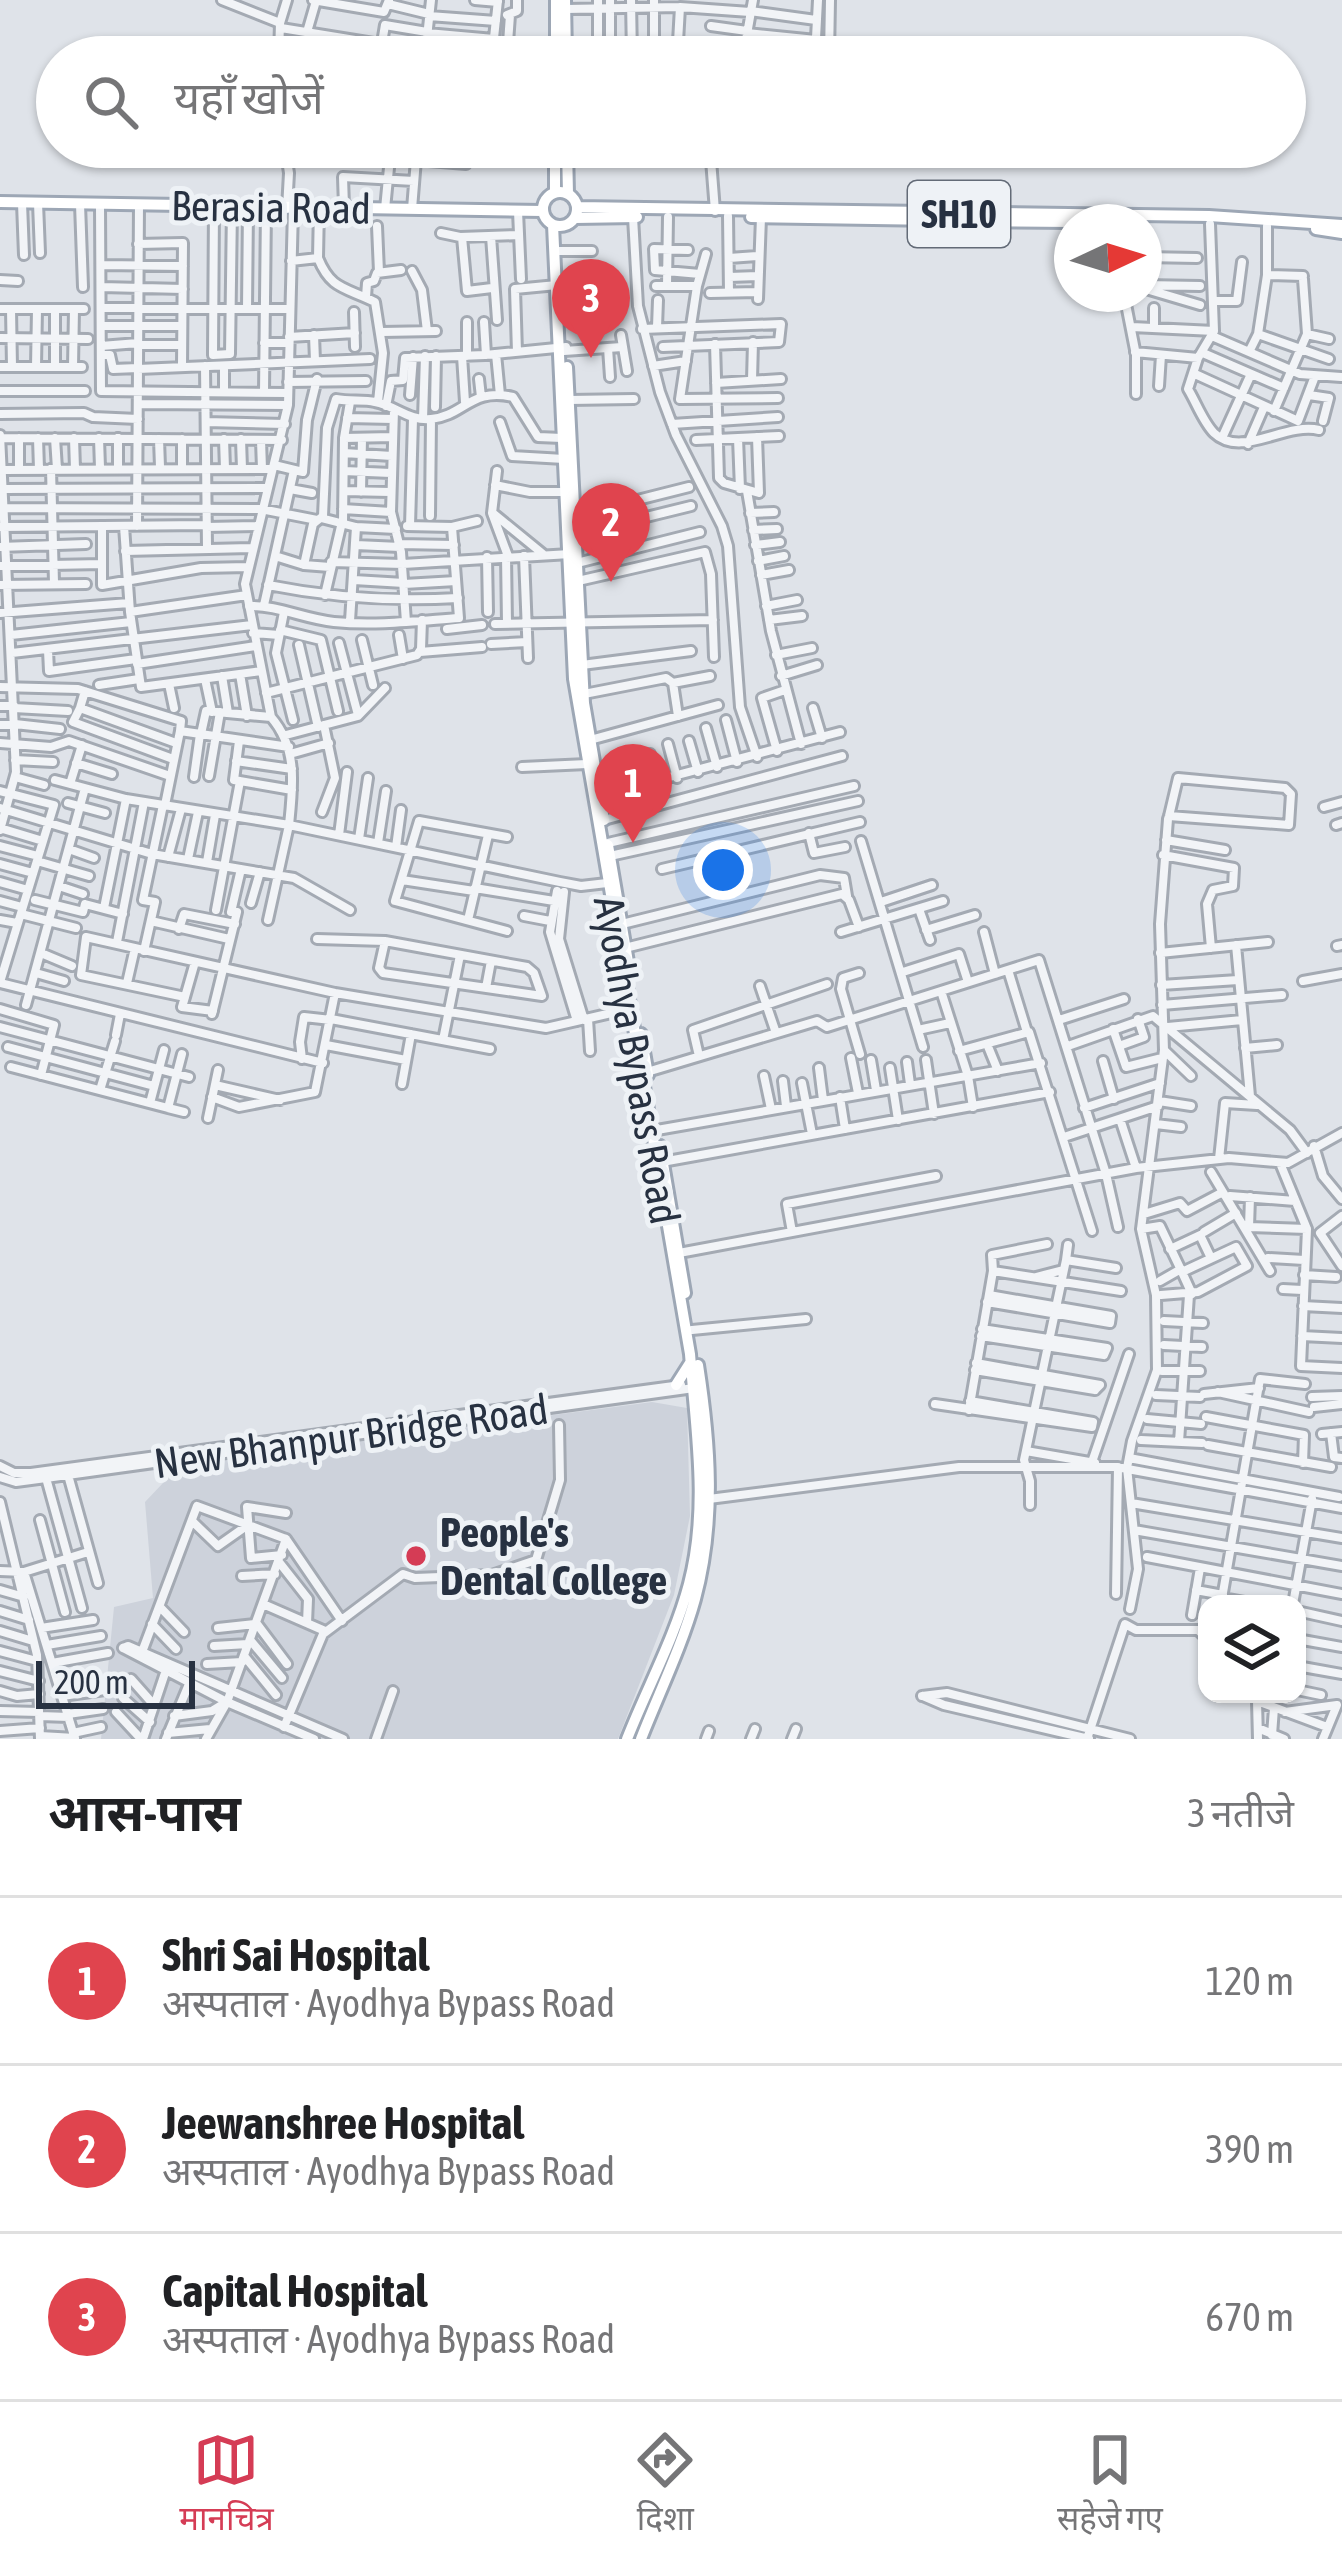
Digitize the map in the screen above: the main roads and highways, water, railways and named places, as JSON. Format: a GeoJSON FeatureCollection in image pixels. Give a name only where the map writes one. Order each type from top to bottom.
{"type":"FeatureCollection","features":[{"type":"Feature","properties":{"kind":"main road"},"geometry":{"type":"LineString","coordinates":[[558,36],[560,5]]}},
{"type":"Feature","properties":{"kind":"main road"},"geometry":{"type":"LineString","coordinates":[[560,5],[564,36]]}},
{"type":"Feature","properties":{"kind":"main road"},"geometry":{"type":"LineString","coordinates":[[561,168],[562,193],[576,212],[557,225],[543,211],[548,196],[562,193]]}},
{"type":"Feature","properties":{"kind":"main road","name":"Berasia Road"},"geometry":{"type":"LineString","coordinates":[[0,202],[543,211]]}},
{"type":"Feature","properties":{"kind":"main road","name":"SH10"},"geometry":{"type":"LineString","coordinates":[[576,212],[668,217],[829,209],[1342,229]]}},
{"type":"Feature","properties":{"kind":"main road","name":"SH10"},"geometry":{"type":"LineString","coordinates":[[576,212],[1054,222]]}},
{"type":"Feature","properties":{"kind":"main road","name":"SH10"},"geometry":{"type":"LineString","coordinates":[[1162,223],[1248,222],[1342,229]]}},
{"type":"Feature","properties":{"kind":"main road","name":"Ayodhya Bypass Road"},"geometry":{"type":"LineString","coordinates":[[557,225],[575,620],[586,764],[597,796]]}},
{"type":"Feature","properties":{"kind":"main road","name":"Ayodhya Bypass Road"},"geometry":{"type":"LineString","coordinates":[[558,251],[563,349]]}},
{"type":"Feature","properties":{"kind":"main road","name":"Ayodhya Bypass Road"},"geometry":{"type":"LineString","coordinates":[[565,400],[562,439],[570,491]]}},
{"type":"Feature","properties":{"kind":"main road","name":"Ayodhya Bypass Road"},"geometry":{"type":"LineString","coordinates":[[571,517],[577,534],[575,620],[610,887],[647,1072],[705,1448],[704,1514],[694,1603],[641,1739]]}},
{"type":"Feature","properties":{"kind":"main road","name":"Ayodhya Bypass Road"},"geometry":{"type":"LineString","coordinates":[[610,887],[622,924],[629,1010],[692,1330],[709,1499],[689,1585],[627,1739]]}},
{"type":"Feature","properties":{"kind":"main road"},"geometry":{"type":"LineString","coordinates":[[691,1362],[676,1388],[697,1405]]}},
{"type":"Feature","properties":{"kind":"place","name":"Capital Hospital"},"geometry":{"type":"Point","coordinates":[591,358]}},
{"type":"Feature","properties":{"kind":"place","name":"Jeewanshree Hospital"},"geometry":{"type":"Point","coordinates":[611,582]}},
{"type":"Feature","properties":{"kind":"place","name":"Shri Sai Hospital"},"geometry":{"type":"Point","coordinates":[633,843]}},
{"type":"Feature","properties":{"kind":"place","name":"People's Dental College"},"geometry":{"type":"Point","coordinates":[416,1556]}}]}
